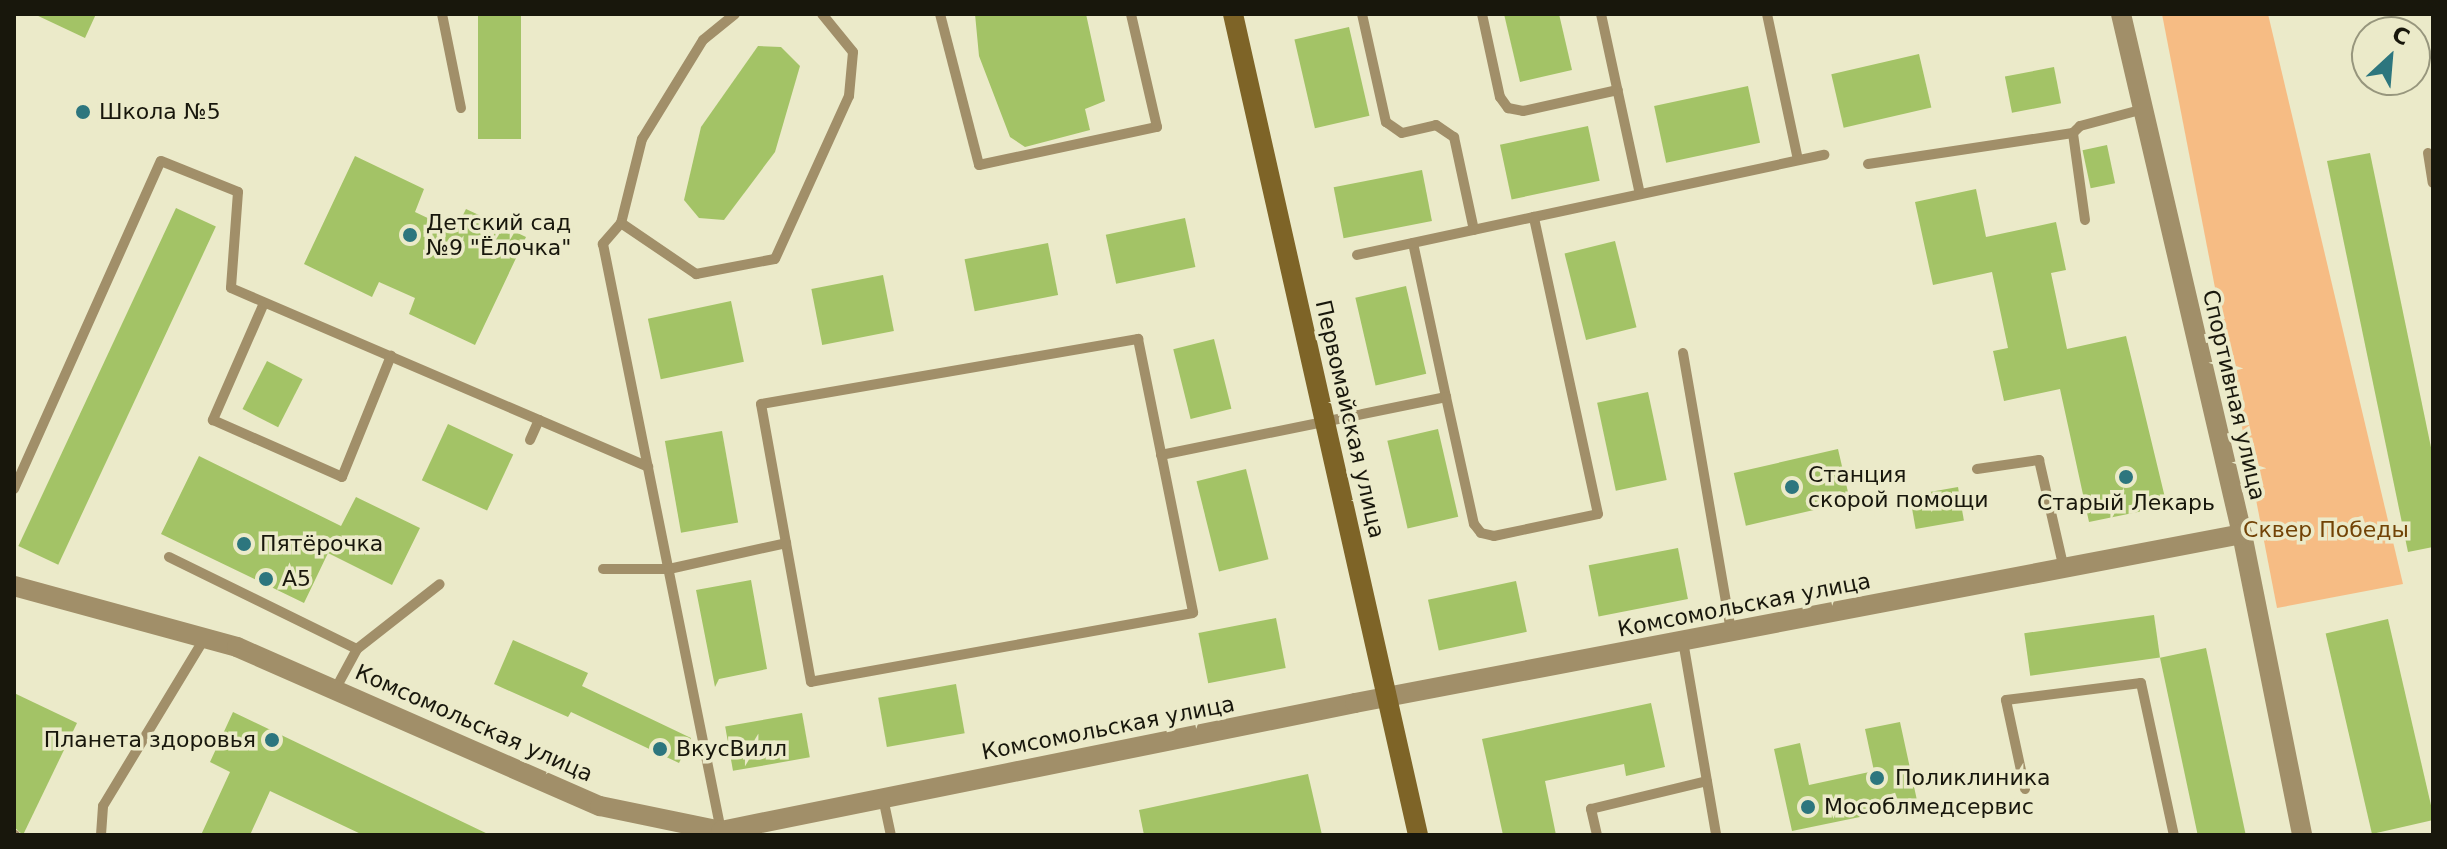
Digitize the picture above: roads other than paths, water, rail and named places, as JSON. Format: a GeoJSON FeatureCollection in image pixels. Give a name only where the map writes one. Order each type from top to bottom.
{"type":"FeatureCollection","features":[{"type":"Feature","properties":{"kind":"street","name":"Первомайская улица"},"geometry":{"type":"LineString","coordinates":[[1233,14],[1418,835]]}},
{"type":"Feature","properties":{"kind":"street","name":"Спортивная улица"},"geometry":{"type":"LineString","coordinates":[[2121,14],[2242,534],[2302,835]]}},
{"type":"Feature","properties":{"kind":"street","name":"Комсомольская улица"},"geometry":{"type":"LineString","coordinates":[[14,586],[204,639],[336,688],[600,806],[721,833],[1389,697],[2242,534]]}},
{"type":"Feature","properties":{"kind":"lane"},"geometry":{"type":"LineString","coordinates":[[442,14],[461,108]]}},
{"type":"Feature","properties":{"kind":"lane"},"geometry":{"type":"LineString","coordinates":[[721,833],[603,244],[621,223],[642,139],[703,40],[735,14]]}},
{"type":"Feature","properties":{"kind":"lane"},"geometry":{"type":"LineString","coordinates":[[621,223],[696,274],[775,259],[849,96],[853,52],[822,14]]}},
{"type":"Feature","properties":{"kind":"lane"},"geometry":{"type":"LineString","coordinates":[[940,14],[979,165],[1157,127],[1131,14]]}},
{"type":"Feature","properties":{"kind":"lane"},"geometry":{"type":"LineString","coordinates":[[1362,14],[1386,122],[1402,133],[1436,125],[1454,137],[1474,230]]}},
{"type":"Feature","properties":{"kind":"lane"},"geometry":{"type":"LineString","coordinates":[[1482,14],[1500,97],[1508,108],[1523,111],[1618,90]]}},
{"type":"Feature","properties":{"kind":"lane"},"geometry":{"type":"LineString","coordinates":[[1601,14],[1640,194]]}},
{"type":"Feature","properties":{"kind":"lane"},"geometry":{"type":"LineString","coordinates":[[1767,14],[1798,160]]}},
{"type":"Feature","properties":{"kind":"lane"},"geometry":{"type":"LineString","coordinates":[[1868,164],[2073,133],[2080,126],[2144,109]]}},
{"type":"Feature","properties":{"kind":"lane"},"geometry":{"type":"LineString","coordinates":[[2073,133],[2085,220]]}},
{"type":"Feature","properties":{"kind":"lane"},"geometry":{"type":"LineString","coordinates":[[2428,153],[2433,183]]}},
{"type":"Feature","properties":{"kind":"lane"},"geometry":{"type":"LineString","coordinates":[[1357,255],[1824,155]]}},
{"type":"Feature","properties":{"kind":"lane"},"geometry":{"type":"LineString","coordinates":[[14,489],[161,161],[238,192],[231,288],[648,467]]}},
{"type":"Feature","properties":{"kind":"lane"},"geometry":{"type":"LineString","coordinates":[[1413,243],[1474,524],[1481,533],[1494,536],[1598,514],[1534,217]]}},
{"type":"Feature","properties":{"kind":"lane"},"geometry":{"type":"LineString","coordinates":[[264,303],[213,420],[342,477],[391,356]]}},
{"type":"Feature","properties":{"kind":"lane"},"geometry":{"type":"LineString","coordinates":[[1138,339],[1161,455],[1193,613],[811,682],[761,404],[1138,339]]}},
{"type":"Feature","properties":{"kind":"lane"},"geometry":{"type":"LineString","coordinates":[[1683,353],[1731,632]]}},
{"type":"Feature","properties":{"kind":"lane"},"geometry":{"type":"LineString","coordinates":[[1161,455],[1446,397]]}},
{"type":"Feature","properties":{"kind":"lane"},"geometry":{"type":"LineString","coordinates":[[530,440],[539,420]]}},
{"type":"Feature","properties":{"kind":"lane"},"geometry":{"type":"LineString","coordinates":[[1977,469],[2039,460],[2064,569]]}},
{"type":"Feature","properties":{"kind":"lane"},"geometry":{"type":"LineString","coordinates":[[603,569],[669,569],[786,543]]}},
{"type":"Feature","properties":{"kind":"lane"},"geometry":{"type":"LineString","coordinates":[[169,557],[357,649]]}},
{"type":"Feature","properties":{"kind":"lane"},"geometry":{"type":"LineString","coordinates":[[336,688],[357,649],[440,584]]}},
{"type":"Feature","properties":{"kind":"lane"},"geometry":{"type":"LineString","coordinates":[[101,835],[103,806],[204,639]]}},
{"type":"Feature","properties":{"kind":"lane"},"geometry":{"type":"LineString","coordinates":[[1683,641],[1716,835]]}},
{"type":"Feature","properties":{"kind":"lane"},"geometry":{"type":"LineString","coordinates":[[2025,789],[2006,700],[2141,683],[2174,835]]}},
{"type":"Feature","properties":{"kind":"lane"},"geometry":{"type":"LineString","coordinates":[[1597,835],[1591,809],[1707,781]]}},
{"type":"Feature","properties":{"kind":"lane"},"geometry":{"type":"LineString","coordinates":[[883,798],[891,835]]}},
{"type":"Feature","properties":{"kind":"place","name":"Школа №5"},"geometry":{"type":"Point","coordinates":[83,112]}},
{"type":"Feature","properties":{"kind":"place","name":"Детский сад №9 \"Ёлочка\""},"geometry":{"type":"Point","coordinates":[410,235]}},
{"type":"Feature","properties":{"kind":"place","name":"Старый Лекарь"},"geometry":{"type":"Point","coordinates":[2126,477]}},
{"type":"Feature","properties":{"kind":"place","name":"Станция скорой помощи"},"geometry":{"type":"Point","coordinates":[1792,487]}},
{"type":"Feature","properties":{"kind":"place","name":"Пятёрочка"},"geometry":{"type":"Point","coordinates":[244,544]}},
{"type":"Feature","properties":{"kind":"place","name":"А5"},"geometry":{"type":"Point","coordinates":[266,579]}},
{"type":"Feature","properties":{"kind":"place","name":"Планета здоровья"},"geometry":{"type":"Point","coordinates":[272,740]}},
{"type":"Feature","properties":{"kind":"place","name":"ВкусВилл"},"geometry":{"type":"Point","coordinates":[660,749]}},
{"type":"Feature","properties":{"kind":"place","name":"Поликлиника"},"geometry":{"type":"Point","coordinates":[1877,778]}},
{"type":"Feature","properties":{"kind":"place","name":"Мособлмедсервис"},"geometry":{"type":"Point","coordinates":[1808,807]}},
{"type":"Feature","properties":{"kind":"park label","name":"Сквер Победы"},"geometry":{"type":"Point","coordinates":[2326,530]}}]}
